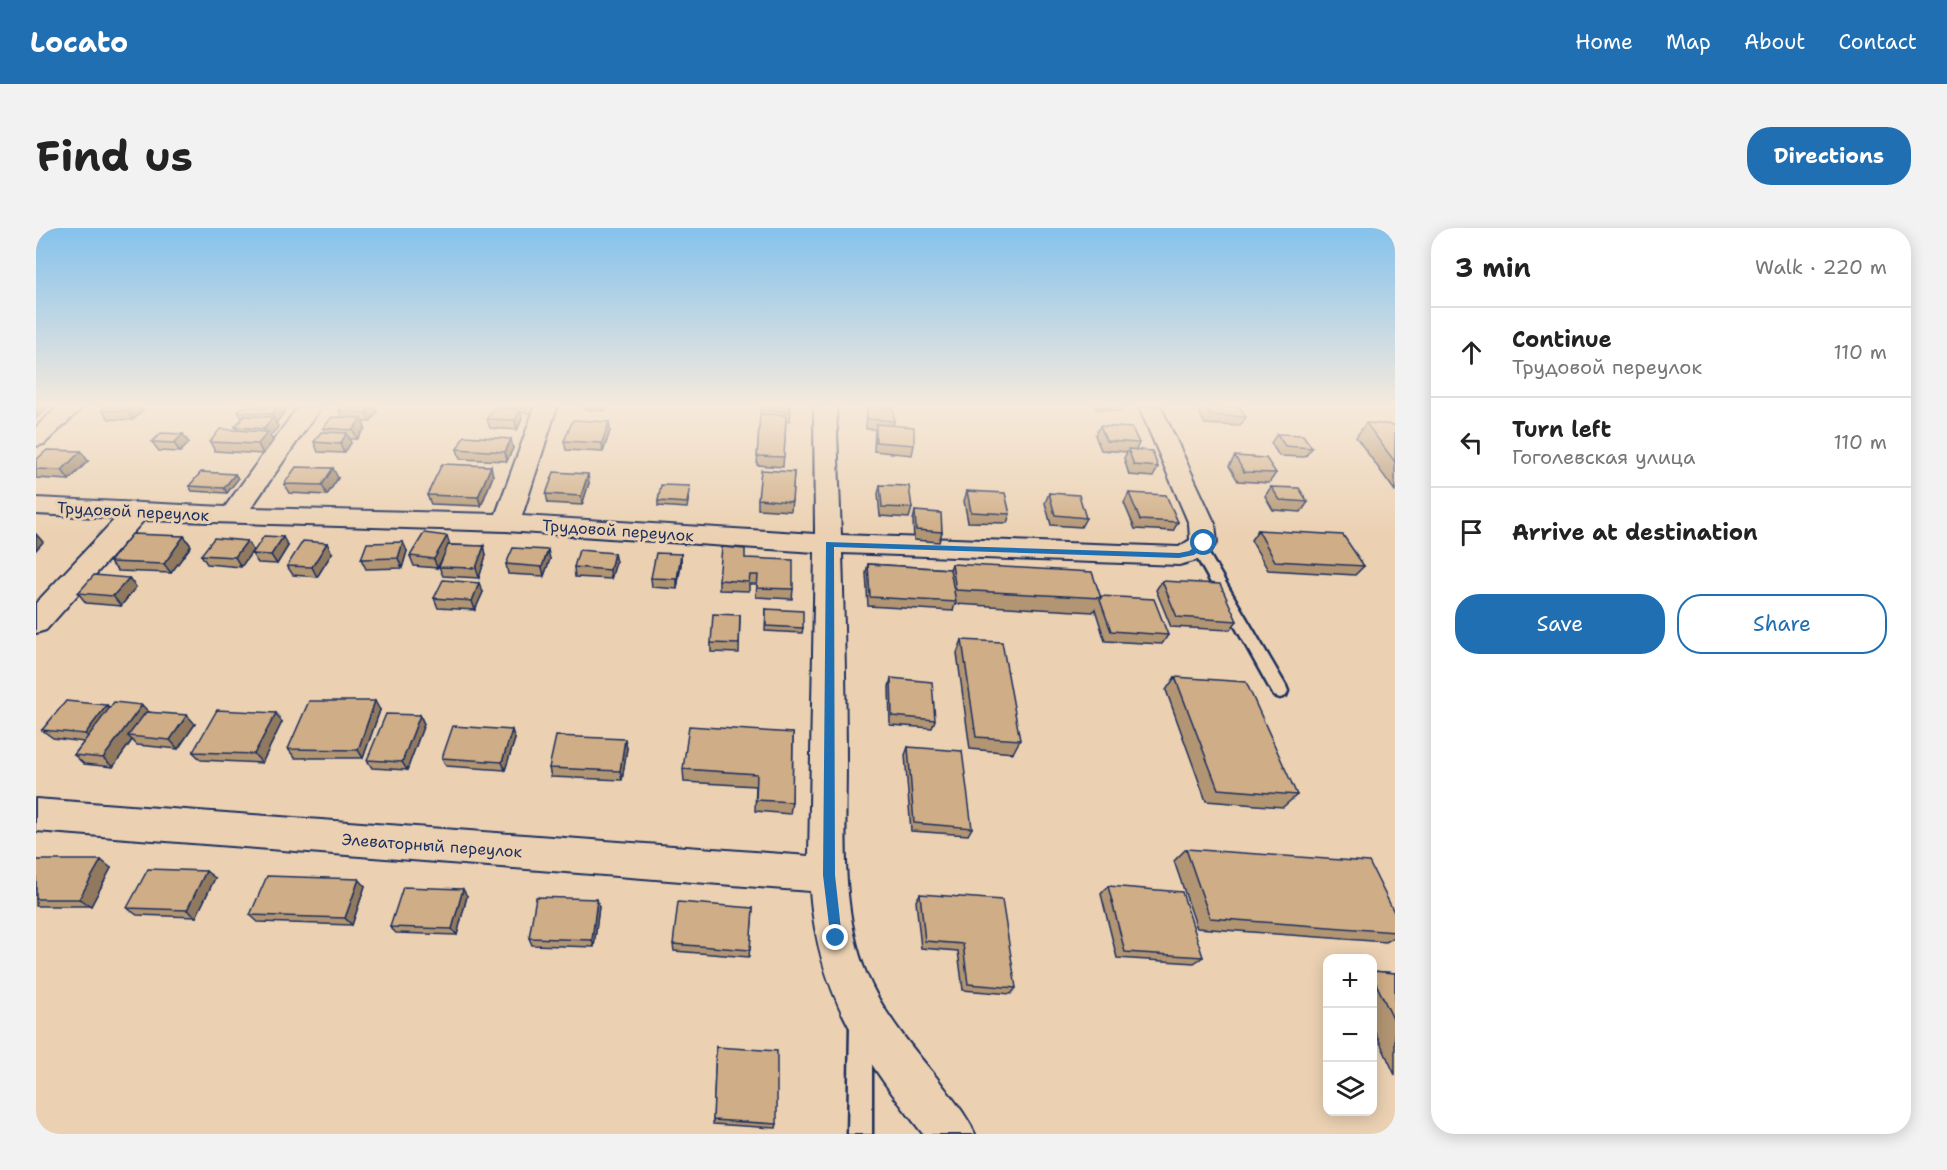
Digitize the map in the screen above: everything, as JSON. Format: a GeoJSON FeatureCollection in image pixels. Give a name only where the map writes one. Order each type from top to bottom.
{"type":"FeatureCollection","features":[{"type":"Feature","properties":{"kind":"street"},"geometry":{"type":"LineString","coordinates":[[232,516],[280,449]]}},
{"type":"Feature","properties":{"kind":"street"},"geometry":{"type":"LineString","coordinates":[[506,523],[531,449]]}},
{"type":"Feature","properties":{"kind":"street"},"geometry":{"type":"LineString","coordinates":[[826,449],[829,544],[829,875],[836,938],[846,973],[861,1008],[952,1134]]}},
{"type":"Feature","properties":{"kind":"street"},"geometry":{"type":"LineString","coordinates":[[1169,449],[1202,524],[1204,543],[1199,549]]}},
{"type":"Feature","properties":{"kind":"street","name":"Трудовой переулок"},"geometry":{"type":"LineString","coordinates":[[36,506],[232,516],[506,523],[829,544],[1179,556],[1199,549]]}},
{"type":"Feature","properties":{"kind":"street"},"geometry":{"type":"LineString","coordinates":[[36,622],[137,512]]}},
{"type":"Feature","properties":{"kind":"street","name":"Элеваторный переулок"},"geometry":{"type":"LineString","coordinates":[[36,815],[829,875]]}},
{"type":"Feature","properties":{"kind":"lane"},"geometry":{"type":"LineString","coordinates":[[1199,549],[1280,691]]}},
{"type":"Feature","properties":{"kind":"lane"},"geometry":{"type":"LineString","coordinates":[[860,1134],[861,1008]]}},
{"type":"Feature","properties":{"kind":"building"},"geometry":{"type":"Polygon","coordinates":[[[461,449],[506,449],[505,452],[461,449]]]}},
{"type":"Feature","properties":{"kind":"building"},"geometry":{"type":"Polygon","coordinates":[[[757,449],[784,449],[784,457],[757,456],[757,449]]]}},
{"type":"Feature","properties":{"kind":"building"},"geometry":{"type":"Polygon","coordinates":[[[1128,449],[1152,451],[1158,467],[1134,465],[1128,449]]]}},
{"type":"Feature","properties":{"kind":"building"},"geometry":{"type":"Polygon","coordinates":[[[1386,449],[1395,449],[1395,462],[1386,449]]]}},
{"type":"Feature","properties":{"kind":"building"},"geometry":{"type":"Polygon","coordinates":[[[47,450],[81,451],[62,470],[36,469],[36,460],[47,450]]]}},
{"type":"Feature","properties":{"kind":"building"},"geometry":{"type":"Polygon","coordinates":[[[1235,456],[1266,458],[1276,473],[1244,472],[1235,456]]]}},
{"type":"Feature","properties":{"kind":"building"},"geometry":{"type":"Polygon","coordinates":[[[442,464],[491,466],[478,497],[427,495],[442,464]]]}},
{"type":"Feature","properties":{"kind":"building"},"geometry":{"type":"Polygon","coordinates":[[[296,467],[333,468],[322,485],[284,484],[296,467]]]}},
{"type":"Feature","properties":{"kind":"building"},"geometry":{"type":"Polygon","coordinates":[[[761,470],[794,472],[792,502],[758,499],[761,470]]]}},
{"type":"Feature","properties":{"kind":"building"},"geometry":{"type":"Polygon","coordinates":[[[201,472],[235,474],[224,488],[189,486],[201,472]]]}},
{"type":"Feature","properties":{"kind":"building"},"geometry":{"type":"Polygon","coordinates":[[[554,472],[588,474],[581,496],[546,494],[554,472]]]}},
{"type":"Feature","properties":{"kind":"building"},"geometry":{"type":"Polygon","coordinates":[[[661,485],[690,486],[687,503],[658,501],[661,485]]]}},
{"type":"Feature","properties":{"kind":"building"},"geometry":{"type":"Polygon","coordinates":[[[880,485],[909,486],[912,508],[882,507],[880,485]]]}},
{"type":"Feature","properties":{"kind":"building"},"geometry":{"type":"Polygon","coordinates":[[[1271,487],[1299,488],[1308,502],[1280,500],[1271,487]]]}},
{"type":"Feature","properties":{"kind":"building"},"geometry":{"type":"Polygon","coordinates":[[[967,491],[1005,493],[1010,514],[971,512],[967,491]]]}},
{"type":"Feature","properties":{"kind":"building"},"geometry":{"type":"Polygon","coordinates":[[[1049,493],[1079,495],[1086,518],[1055,515],[1049,493]]]}},
{"type":"Feature","properties":{"kind":"building"},"geometry":{"type":"Polygon","coordinates":[[[1129,493],[1166,495],[1178,522],[1140,520],[1129,493]]]}},
{"type":"Feature","properties":{"kind":"building"},"geometry":{"type":"Polygon","coordinates":[[[915,511],[941,513],[942,532],[916,530],[915,511]]]}},
{"type":"Feature","properties":{"kind":"building"},"geometry":{"type":"Polygon","coordinates":[[[1258,530],[1343,535],[1364,566],[1275,561],[1258,530]]]}},
{"type":"Feature","properties":{"kind":"building"},"geometry":{"type":"Polygon","coordinates":[[[424,533],[447,536],[434,559],[410,556],[424,533]]]}},
{"type":"Feature","properties":{"kind":"building"},"geometry":{"type":"Polygon","coordinates":[[[132,534],[184,536],[164,564],[110,562],[132,534]]]}},
{"type":"Feature","properties":{"kind":"building"},"geometry":{"type":"Polygon","coordinates":[[[264,536],[283,537],[271,555],[252,554],[264,536]]]}},
{"type":"Feature","properties":{"kind":"building"},"geometry":{"type":"Polygon","coordinates":[[[214,538],[247,541],[235,557],[201,555],[214,538]]]}},
{"type":"Feature","properties":{"kind":"building"},"geometry":{"type":"Polygon","coordinates":[[[303,541],[327,543],[312,567],[287,566],[303,541]]]}},
{"type":"Feature","properties":{"kind":"building"},"geometry":{"type":"Polygon","coordinates":[[[403,542],[398,558],[361,559],[367,543],[403,542]]]}},
{"type":"Feature","properties":{"kind":"building"},"geometry":{"type":"Polygon","coordinates":[[[448,545],[484,546],[476,568],[439,567],[448,545]]]}},
{"type":"Feature","properties":{"kind":"building"},"geometry":{"type":"Polygon","coordinates":[[[722,547],[745,549],[745,558],[793,560],[793,589],[757,588],[758,575],[750,575],[749,582],[719,580],[722,547]]]}},
{"type":"Feature","properties":{"kind":"building"},"geometry":{"type":"Polygon","coordinates":[[[513,548],[548,550],[542,567],[506,564],[513,548]]]}},
{"type":"Feature","properties":{"kind":"building"},"geometry":{"type":"Polygon","coordinates":[[[579,550],[614,553],[610,570],[574,567],[579,550]]]}},
{"type":"Feature","properties":{"kind":"building"},"geometry":{"type":"Polygon","coordinates":[[[656,553],[681,554],[677,579],[651,578],[656,553]]]}},
{"type":"Feature","properties":{"kind":"building"},"geometry":{"type":"Polygon","coordinates":[[[868,564],[950,569],[956,602],[870,597],[868,564]]]}},
{"type":"Feature","properties":{"kind":"building"},"geometry":{"type":"Polygon","coordinates":[[[952,564],[1092,572],[1101,598],[956,590],[952,564]]]}},
{"type":"Feature","properties":{"kind":"building"},"geometry":{"type":"Polygon","coordinates":[[[94,575],[129,578],[113,596],[78,593],[94,575]]]}},
{"type":"Feature","properties":{"kind":"building"},"geometry":{"type":"Polygon","coordinates":[[[443,580],[479,583],[472,601],[434,598],[443,580]]]}},
{"type":"Feature","properties":{"kind":"building"},"geometry":{"type":"Polygon","coordinates":[[[1162,581],[1220,584],[1237,621],[1177,617],[1162,581]]]}},
{"type":"Feature","properties":{"kind":"building"},"geometry":{"type":"Polygon","coordinates":[[[1100,596],[1154,599],[1168,635],[1111,631],[1100,596]]]}},
{"type":"Feature","properties":{"kind":"building"},"geometry":{"type":"Polygon","coordinates":[[[766,609],[803,611],[803,628],[766,626],[766,609]]]}},
{"type":"Feature","properties":{"kind":"building"},"geometry":{"type":"Polygon","coordinates":[[[713,614],[740,615],[739,644],[711,643],[713,614]]]}},
{"type":"Feature","properties":{"kind":"building"},"geometry":{"type":"Polygon","coordinates":[[[962,640],[1002,642],[1020,740],[976,737],[962,640]]]}},
{"type":"Feature","properties":{"kind":"building"},"geometry":{"type":"Polygon","coordinates":[[[1175,677],[1246,682],[1297,795],[1218,789],[1175,677]]]}},
{"type":"Feature","properties":{"kind":"building"},"geometry":{"type":"Polygon","coordinates":[[[891,678],[932,682],[935,720],[892,716],[891,678]]]}},
{"type":"Feature","properties":{"kind":"building"},"geometry":{"type":"Polygon","coordinates":[[[66,701],[107,705],[85,734],[42,730],[66,701]]]}},
{"type":"Feature","properties":{"kind":"building"},"geometry":{"type":"Polygon","coordinates":[[[309,701],[375,701],[358,750],[288,749],[309,701]]]}},
{"type":"Feature","properties":{"kind":"building"},"geometry":{"type":"Polygon","coordinates":[[[114,702],[142,705],[103,758],[74,755],[114,702]]]}},
{"type":"Feature","properties":{"kind":"building"},"geometry":{"type":"Polygon","coordinates":[[[217,710],[276,713],[254,754],[193,752],[217,710]]]}},
{"type":"Feature","properties":{"kind":"building"},"geometry":{"type":"Polygon","coordinates":[[[146,712],[187,715],[170,740],[128,736],[146,712]]]}},
{"type":"Feature","properties":{"kind":"building"},"geometry":{"type":"Polygon","coordinates":[[[386,714],[420,715],[402,762],[367,760],[386,714]]]}},
{"type":"Feature","properties":{"kind":"building"},"geometry":{"type":"Polygon","coordinates":[[[453,726],[512,730],[502,762],[442,758],[453,726]]]}},
{"type":"Feature","properties":{"kind":"building"},"geometry":{"type":"Polygon","coordinates":[[[689,726],[793,733],[792,802],[756,800],[757,774],[683,769],[689,726]]]}},
{"type":"Feature","properties":{"kind":"building"},"geometry":{"type":"Polygon","coordinates":[[[556,736],[625,739],[620,771],[549,768],[556,736]]]}},
{"type":"Feature","properties":{"kind":"building"},"geometry":{"type":"Polygon","coordinates":[[[908,747],[962,751],[972,828],[914,823],[908,747]]]}},
{"type":"Feature","properties":{"kind":"building"},"geometry":{"type":"Polygon","coordinates":[[[1186,849],[1369,862],[1395,914],[1395,932],[1210,918],[1186,849]]]}},
{"type":"Feature","properties":{"kind":"building"},"geometry":{"type":"Polygon","coordinates":[[[36,860],[101,860],[79,899],[36,899],[36,860]]]}},
{"type":"Feature","properties":{"kind":"building"},"geometry":{"type":"Polygon","coordinates":[[[148,869],[206,871],[187,910],[127,908],[148,869]]]}},
{"type":"Feature","properties":{"kind":"building"},"geometry":{"type":"Polygon","coordinates":[[[267,876],[359,879],[345,918],[250,915],[267,876]]]}},
{"type":"Feature","properties":{"kind":"building"},"geometry":{"type":"Polygon","coordinates":[[[1108,886],[1182,892],[1203,957],[1125,952],[1108,886]]]}},
{"type":"Feature","properties":{"kind":"building"},"geometry":{"type":"Polygon","coordinates":[[[403,887],[463,889],[452,929],[390,927],[403,887]]]}},
{"type":"Feature","properties":{"kind":"building"},"geometry":{"type":"Polygon","coordinates":[[[920,894],[1002,900],[1016,988],[968,984],[963,944],[925,941],[920,894]]]}},
{"type":"Feature","properties":{"kind":"building"},"geometry":{"type":"Polygon","coordinates":[[[536,897],[597,899],[592,940],[529,938],[536,897]]]}},
{"type":"Feature","properties":{"kind":"building"},"geometry":{"type":"Polygon","coordinates":[[[678,902],[753,908],[750,950],[673,944],[678,902]]]}},
{"type":"Feature","properties":{"kind":"building"},"geometry":{"type":"Polygon","coordinates":[[[1377,971],[1395,973],[1395,1023],[1377,985],[1377,971]]]}},
{"type":"Feature","properties":{"kind":"building"},"geometry":{"type":"Polygon","coordinates":[[[716,1047],[777,1051],[777,1124],[713,1120],[716,1047]]]}},
{"type":"Feature","properties":{"kind":"route"},"geometry":{"type":"LineString","coordinates":[[836,938],[829,875],[829,544],[1179,556],[1199,549],[1204,543]]}}]}
